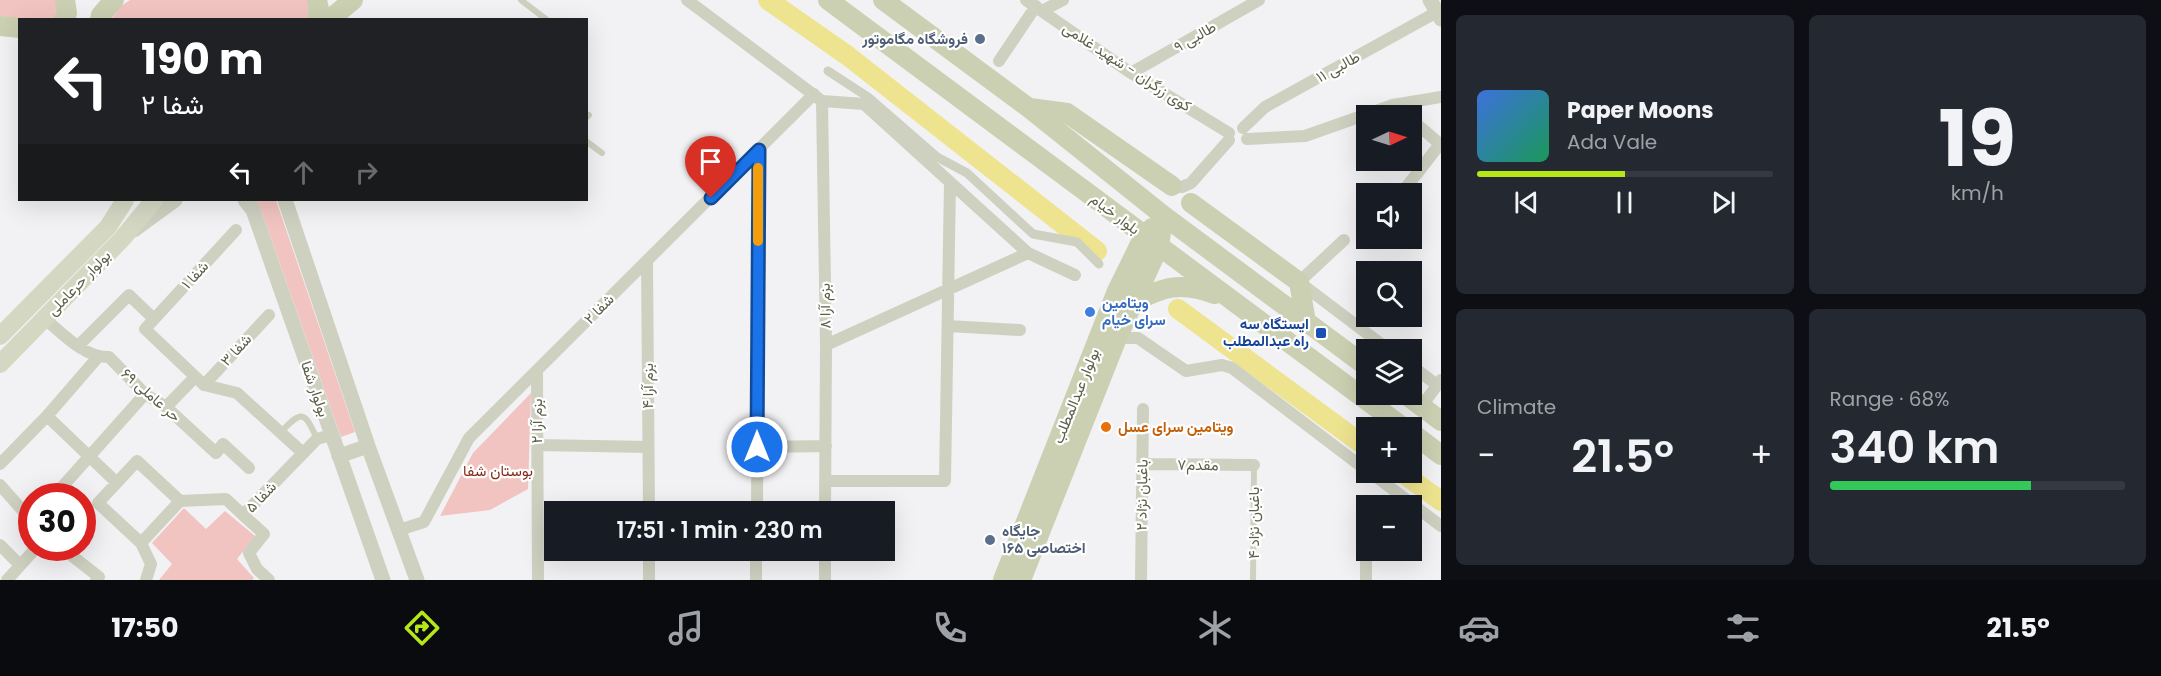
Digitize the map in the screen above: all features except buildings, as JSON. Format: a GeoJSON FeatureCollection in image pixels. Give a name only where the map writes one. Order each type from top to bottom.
{"type":"FeatureCollection","features":[{"type":"Feature","properties":{"kind":"main road"},"geometry":{"type":"LineString","coordinates":[[65,0],[67,13],[65,18]]}},
{"type":"Feature","properties":{"kind":"main road"},"geometry":{"type":"LineString","coordinates":[[100,18],[114,0]]}},
{"type":"Feature","properties":{"kind":"main road"},"geometry":{"type":"LineString","coordinates":[[317,0],[319,9],[317,18]]}},
{"type":"Feature","properties":{"kind":"main road"},"geometry":{"type":"LineString","coordinates":[[331,18],[353,0]]}},
{"type":"Feature","properties":{"kind":"main road","name":"بلوار خیام"},"geometry":{"type":"LineString","coordinates":[[828,0],[1389,417]]}},
{"type":"Feature","properties":{"kind":"main road","name":"بلوار خیام"},"geometry":{"type":"LineString","coordinates":[[883,0],[1029,108],[1164,216],[1356,359]]}},
{"type":"Feature","properties":{"kind":"main road"},"geometry":{"type":"LineString","coordinates":[[0,26],[18,28]]}},
{"type":"Feature","properties":{"kind":"main road"},"geometry":{"type":"LineString","coordinates":[[1029,108],[1067,112],[1172,186]]}},
{"type":"Feature","properties":{"kind":"main road","name":"بولوار حرعاملی"},"geometry":{"type":"LineString","coordinates":[[0,336],[108,226],[124,201]]}},
{"type":"Feature","properties":{"kind":"main road","name":"بولوار حرعاملی"},"geometry":{"type":"LineString","coordinates":[[0,364],[122,239],[153,201]]}},
{"type":"Feature","properties":{"kind":"main road"},"geometry":{"type":"LineString","coordinates":[[1191,203],[1299,282],[1306,322]]}},
{"type":"Feature","properties":{"kind":"main road","name":"بولوار عبدالمطلب"},"geometry":{"type":"LineString","coordinates":[[1021,580],[1132,303],[1152,241],[1164,216]]}},
{"type":"Feature","properties":{"kind":"main road","name":"بولوار عبدالمطلب"},"geometry":{"type":"LineString","coordinates":[[1002,580],[1117,291],[1152,241]]}},
{"type":"Feature","properties":{"kind":"main road"},"geometry":{"type":"LineString","coordinates":[[1132,303],[1154,292],[1177,286],[1197,288],[1234,302]]}},
{"type":"Feature","properties":{"kind":"main road"},"geometry":{"type":"LineString","coordinates":[[1419,405],[1441,421]]}},
{"type":"Feature","properties":{"kind":"main road"},"geometry":{"type":"LineString","coordinates":[[1422,441],[1441,455]]}},
{"type":"Feature","properties":{"kind":"street"},"geometry":{"type":"LineString","coordinates":[[346,18],[362,0]]}},
{"type":"Feature","properties":{"kind":"street"},"geometry":{"type":"LineString","coordinates":[[687,0],[818,98],[864,104],[1028,253],[1075,275]]}},
{"type":"Feature","properties":{"kind":"street"},"geometry":{"type":"LineString","coordinates":[[999,62],[1035,6],[1063,0]]}},
{"type":"Feature","properties":{"kind":"street","name":"طالبی ۹"},"geometry":{"type":"LineString","coordinates":[[1131,73],[1258,0]]}},
{"type":"Feature","properties":{"kind":"street","name":"کوی زرگران - شهید غلامی"},"geometry":{"type":"LineString","coordinates":[[1035,6],[1230,139]]}},
{"type":"Feature","properties":{"kind":"street","name":"طالبی ۱۱"},"geometry":{"type":"LineString","coordinates":[[1245,133],[1265,107],[1436,10]]}},
{"type":"Feature","properties":{"kind":"street"},"geometry":{"type":"LineString","coordinates":[[828,71],[868,97],[937,157],[967,173],[1033,234],[1077,242],[1099,264]]}},
{"type":"Feature","properties":{"kind":"street"},"geometry":{"type":"LineString","coordinates":[[1393,105],[1441,97]]}},
{"type":"Feature","properties":{"kind":"street","name":"شفا ۲"},"geometry":{"type":"LineString","coordinates":[[399,530],[424,522],[470,438],[759,150],[818,98]]}},
{"type":"Feature","properties":{"kind":"street","name":"بزم آرا ۸"},"geometry":{"type":"LineString","coordinates":[[818,98],[826,345],[825,501]]}},
{"type":"Feature","properties":{"kind":"street"},"geometry":{"type":"LineString","coordinates":[[1191,203],[1190,195],[1193,188],[1230,139],[1234,127],[1245,133],[1305,136],[1356,118]]}},
{"type":"Feature","properties":{"kind":"street"},"geometry":{"type":"LineString","coordinates":[[1410,183],[1441,144],[1422,128]]}},
{"type":"Feature","properties":{"kind":"street"},"geometry":{"type":"LineString","coordinates":[[1172,186],[1182,187],[1191,183],[1230,139]]}},
{"type":"Feature","properties":{"kind":"street"},"geometry":{"type":"LineString","coordinates":[[757,501],[759,150]]}},
{"type":"Feature","properties":{"kind":"street"},"geometry":{"type":"LineString","coordinates":[[825,481],[945,481],[950,182]]}},
{"type":"Feature","properties":{"kind":"street"},"geometry":{"type":"LineString","coordinates":[[122,239],[173,201]]}},
{"type":"Feature","properties":{"kind":"street","name":"بولوار شفا"},"geometry":{"type":"LineString","coordinates":[[246,201],[253,210],[324,437],[339,456],[383,580]]}},
{"type":"Feature","properties":{"kind":"street"},"geometry":{"type":"LineString","coordinates":[[285,201],[368,446],[417,580]]}},
{"type":"Feature","properties":{"kind":"street","name":"شفا ۱"},"geometry":{"type":"LineString","coordinates":[[154,319],[236,230]]}},
{"type":"Feature","properties":{"kind":"street"},"geometry":{"type":"LineString","coordinates":[[1344,240],[1299,282],[1374,339]]}},
{"type":"Feature","properties":{"kind":"street"},"geometry":{"type":"LineString","coordinates":[[826,345],[1028,253]]}},
{"type":"Feature","properties":{"kind":"street","name":"بزم آرا ۴"},"geometry":{"type":"LineString","coordinates":[[647,261],[649,501]]}},
{"type":"Feature","properties":{"kind":"street"},"geometry":{"type":"LineString","coordinates":[[78,346],[129,295],[154,319],[145,328],[199,381],[237,393],[303,453]]}},
{"type":"Feature","properties":{"kind":"street","name":"شفا ۳"},"geometry":{"type":"LineString","coordinates":[[166,407],[199,381],[269,315]]}},
{"type":"Feature","properties":{"kind":"street","name":"حر عاملی ۶۹"},"geometry":{"type":"LineString","coordinates":[[45,318],[78,346],[98,357],[110,357],[145,394],[166,407],[216,453],[223,444],[249,468]]}},
{"type":"Feature","properties":{"kind":"street"},"geometry":{"type":"LineString","coordinates":[[948,326],[1020,330]]}},
{"type":"Feature","properties":{"kind":"street"},"geometry":{"type":"LineString","coordinates":[[1117,338],[1138,338],[1186,371],[1222,365],[1232,368],[1356,462]]}},
{"type":"Feature","properties":{"kind":"street"},"geometry":{"type":"LineString","coordinates":[[0,465],[47,416],[98,357]]}},
{"type":"Feature","properties":{"kind":"street","name":"بزم آرا ۲"},"geometry":{"type":"LineString","coordinates":[[537,370],[538,580]]}},
{"type":"Feature","properties":{"kind":"street"},"geometry":{"type":"LineString","coordinates":[[1421,407],[1439,382],[1422,372]]}},
{"type":"Feature","properties":{"kind":"street"},"geometry":{"type":"LineString","coordinates":[[66,483],[145,394]]}},
{"type":"Feature","properties":{"kind":"street","name":"باغبان نژاد ۲"},"geometry":{"type":"LineString","coordinates":[[1141,580],[1143,409]]}},
{"type":"Feature","properties":{"kind":"street"},"geometry":{"type":"LineString","coordinates":[[47,416],[117,482]]}},
{"type":"Feature","properties":{"kind":"street","name":"شفا ۵"},"geometry":{"type":"LineString","coordinates":[[180,501],[226,499],[243,515],[303,453],[324,437]]}},
{"type":"Feature","properties":{"kind":"street"},"geometry":{"type":"LineString","coordinates":[[339,456],[368,446]]}},
{"type":"Feature","properties":{"kind":"street"},"geometry":{"type":"LineString","coordinates":[[538,446],[648,447]]}},
{"type":"Feature","properties":{"kind":"street"},"geometry":{"type":"LineString","coordinates":[[757,447],[825,446]]}},
{"type":"Feature","properties":{"kind":"street"},"geometry":{"type":"LineString","coordinates":[[141,543],[180,501],[136,460],[98,502],[141,543],[151,564],[146,580]]}},
{"type":"Feature","properties":{"kind":"street","name":"مقدم۷"},"geometry":{"type":"LineString","coordinates":[[1142,464],[1254,465]]}},
{"type":"Feature","properties":{"kind":"street"},"geometry":{"type":"LineString","coordinates":[[1384,483],[1441,526]]}},
{"type":"Feature","properties":{"kind":"street"},"geometry":{"type":"LineString","coordinates":[[0,485],[18,505]]}},
{"type":"Feature","properties":{"kind":"street"},"geometry":{"type":"LineString","coordinates":[[243,515],[264,534],[249,553],[257,569],[269,580]]}},
{"type":"Feature","properties":{"kind":"street"},"geometry":{"type":"LineString","coordinates":[[0,545],[20,565]]}},
{"type":"Feature","properties":{"kind":"street"},"geometry":{"type":"LineString","coordinates":[[7,580],[24,561]]}},
{"type":"Feature","properties":{"kind":"street"},"geometry":{"type":"LineString","coordinates":[[79,561],[99,577],[96,580]]}},
{"type":"Feature","properties":{"kind":"street"},"geometry":{"type":"LineString","coordinates":[[649,561],[649,580]]}},
{"type":"Feature","properties":{"kind":"street"},"geometry":{"type":"LineString","coordinates":[[756,561],[756,580]]}},
{"type":"Feature","properties":{"kind":"street"},"geometry":{"type":"LineString","coordinates":[[825,561],[825,580]]}},
{"type":"Feature","properties":{"kind":"street"},"geometry":{"type":"LineString","coordinates":[[1366,561],[1366,580]]}},
{"type":"Feature","properties":{"kind":"lane"},"geometry":{"type":"LineString","coordinates":[[521,0],[544,18]]}},
{"type":"Feature","properties":{"kind":"lane"},"geometry":{"type":"LineString","coordinates":[[588,142],[602,153]]}},
{"type":"Feature","properties":{"kind":"lane"},"geometry":{"type":"LineString","coordinates":[[280,433],[295,417],[301,416],[306,418],[324,437]]}},
{"type":"Feature","properties":{"kind":"lane","name":"باغبان نژاد ۴"},"geometry":{"type":"LineString","coordinates":[[1254,465],[1254,580]]}},
{"type":"Feature","properties":{"kind":"green space"},"geometry":{"type":"Polygon","coordinates":[[[0,0],[57,0],[61,11],[57,18],[18,19],[0,16],[0,0]]]}},
{"type":"Feature","properties":{"kind":"green space"},"geometry":{"type":"Polygon","coordinates":[[[130,0],[309,0],[310,6],[307,18],[112,18],[121,6],[130,0]]]}},
{"type":"Feature","properties":{"kind":"green space"},"geometry":{"type":"Polygon","coordinates":[[[255,201],[276,201],[355,432],[341,437],[261,210],[255,201]]]}},
{"type":"Feature","properties":{"kind":"green space","name":"بوستان شفا"},"geometry":{"type":"Polygon","coordinates":[[[531,393],[528,489],[490,510],[440,516],[473,453],[531,393]]]}},
{"type":"Feature","properties":{"kind":"green space"},"geometry":{"type":"Polygon","coordinates":[[[184,508],[206,529],[225,511],[255,536],[237,559],[254,578],[252,580],[159,580],[172,564],[152,543],[184,508]]]}},
{"type":"Feature","properties":{"kind":"waterway"},"geometry":{"type":"LineString","coordinates":[[768,0],[848,56],[1097,251]]}},
{"type":"Feature","properties":{"kind":"waterway"},"geometry":{"type":"LineString","coordinates":[[1178,309],[1356,440]]}},
{"type":"Feature","properties":{"kind":"waterway"},"geometry":{"type":"LineString","coordinates":[[1416,483],[1441,501]]}},
{"type":"Feature","properties":{"kind":"slow traffic"},"geometry":{"type":"LineString","coordinates":[[758,168],[758,241]]}},
{"type":"Feature","properties":{"kind":"place","name":"فروشگاه مگاموتور"},"geometry":{"type":"Point","coordinates":[980,39]}},
{"type":"Feature","properties":{"kind":"place","name":"ویتامین سرای خیام"},"geometry":{"type":"Point","coordinates":[1090,312]}},
{"type":"Feature","properties":{"kind":"place","name":"ایستگاه سه راه عبدالمطلب"},"geometry":{"type":"Point","coordinates":[1321,333]}},
{"type":"Feature","properties":{"kind":"place","name":"ویتامین سرای عسل"},"geometry":{"type":"Point","coordinates":[1106,427]}},
{"type":"Feature","properties":{"kind":"place","name":"جایگاه اختصاصی ۱۶۵"},"geometry":{"type":"Point","coordinates":[990,540]}},
{"type":"Feature","properties":{"kind":"route"},"geometry":{"type":"LineString","coordinates":[[711,198],[759,150],[757,447]]}}]}
